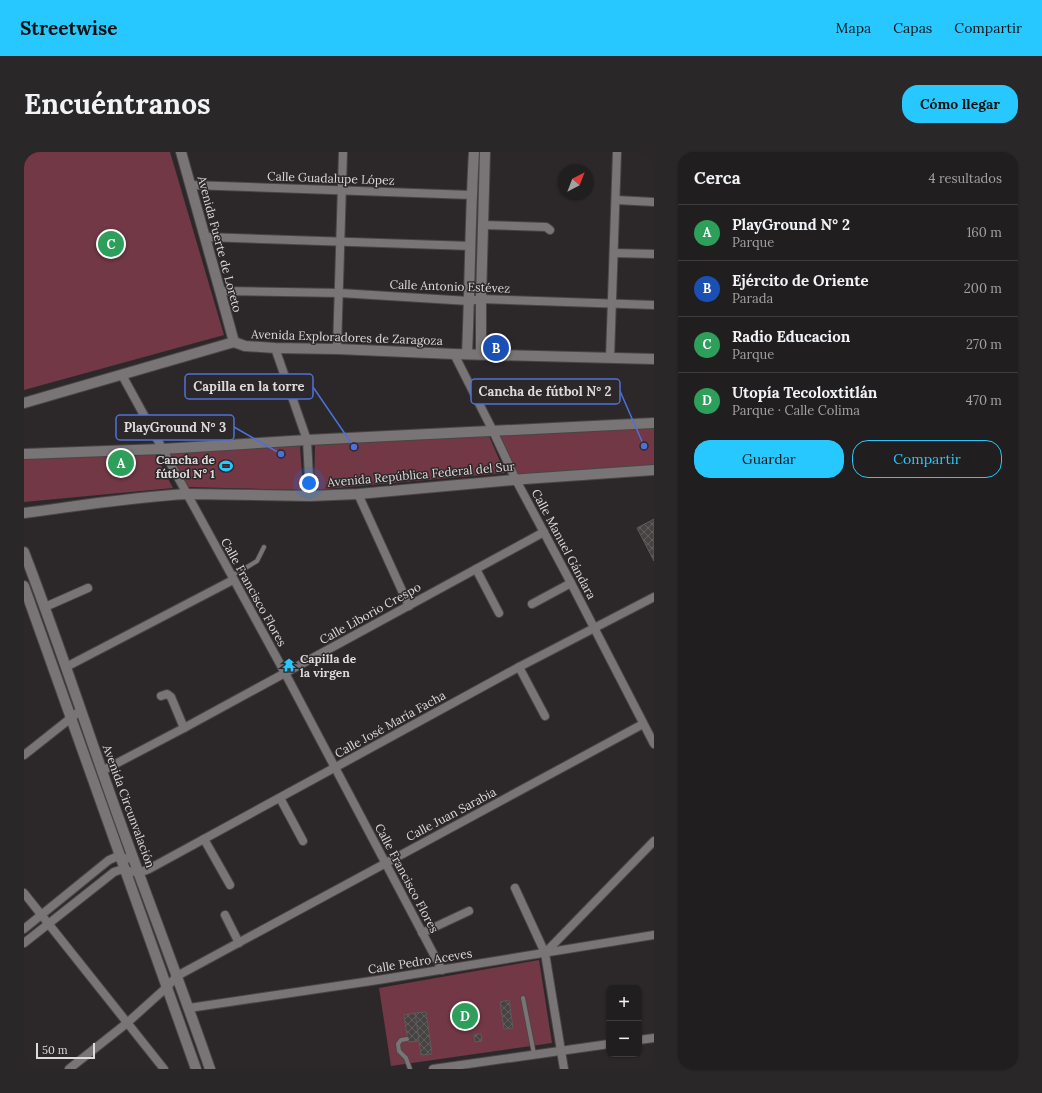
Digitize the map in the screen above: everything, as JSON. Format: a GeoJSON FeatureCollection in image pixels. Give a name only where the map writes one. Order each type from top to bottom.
{"type":"FeatureCollection","features":[{"type":"Feature","properties":{"kind":"street","name":"Avenida Fuerte de Loreto"},"geometry":{"type":"LineString","coordinates":[[181,152],[234,342]]}},
{"type":"Feature","properties":{"kind":"street"},"geometry":{"type":"LineString","coordinates":[[338,349],[343,152]]}},
{"type":"Feature","properties":{"kind":"street"},"geometry":{"type":"LineString","coordinates":[[467,354],[474,152]]}},
{"type":"Feature","properties":{"kind":"street"},"geometry":{"type":"LineString","coordinates":[[481,354],[485,152]]}},
{"type":"Feature","properties":{"kind":"street"},"geometry":{"type":"LineString","coordinates":[[610,358],[617,152]]}},
{"type":"Feature","properties":{"kind":"street","name":"Calle Guadalupe López"},"geometry":{"type":"LineString","coordinates":[[191,185],[472,195]]}},
{"type":"Feature","properties":{"kind":"street"},"geometry":{"type":"LineString","coordinates":[[616,200],[654,202]]}},
{"type":"Feature","properties":{"kind":"street"},"geometry":{"type":"LineString","coordinates":[[483,224],[546,227],[550,230]]}},
{"type":"Feature","properties":{"kind":"street"},"geometry":{"type":"LineString","coordinates":[[205,237],[471,246]]}},
{"type":"Feature","properties":{"kind":"street"},"geometry":{"type":"LineString","coordinates":[[614,253],[654,254]]}},
{"type":"Feature","properties":{"kind":"street","name":"Calle Antonio Estévez"},"geometry":{"type":"LineString","coordinates":[[220,291],[340,293],[470,301],[481,299],[654,305]]}},
{"type":"Feature","properties":{"kind":"street","name":"Avenida Exploradores de Zaragoza"},"geometry":{"type":"LineString","coordinates":[[24,403],[234,342],[245,346],[275,348],[654,359]]}},
{"type":"Feature","properties":{"kind":"street"},"geometry":{"type":"LineString","coordinates":[[275,348],[307,440],[310,496]]}},
{"type":"Feature","properties":{"kind":"street","name":"Calle Manuel Gándara"},"geometry":{"type":"LineString","coordinates":[[454,354],[516,480],[654,744]]}},
{"type":"Feature","properties":{"kind":"street","name":"Calle Francisco Flores"},"geometry":{"type":"LineString","coordinates":[[122,374],[285,673],[442,970]]}},
{"type":"Feature","properties":{"kind":"street"},"geometry":{"type":"LineString","coordinates":[[24,454],[162,449],[307,440],[654,423]]}},
{"type":"Feature","properties":{"kind":"street","name":"Avenida República Federal del Sur"},"geometry":{"type":"LineString","coordinates":[[24,513],[105,502],[187,494],[310,496],[358,494],[654,470]]}},
{"type":"Feature","properties":{"kind":"street"},"geometry":{"type":"LineString","coordinates":[[358,494],[409,606]]}},
{"type":"Feature","properties":{"kind":"street","name":"Calle Liborio Crespo"},"geometry":{"type":"LineString","coordinates":[[102,771],[544,532]]}},
{"type":"Feature","properties":{"kind":"street","name":"Avenida Circunvalación"},"geometry":{"type":"LineString","coordinates":[[24,552],[45,607],[138,873],[189,1008],[210,1069]]}},
{"type":"Feature","properties":{"kind":"street"},"geometry":{"type":"LineString","coordinates":[[476,569],[499,613]]}},
{"type":"Feature","properties":{"kind":"street"},"geometry":{"type":"LineString","coordinates":[[24,585],[33,576]]}},
{"type":"Feature","properties":{"kind":"street"},"geometry":{"type":"LineString","coordinates":[[66,667],[232,578]]}},
{"type":"Feature","properties":{"kind":"street"},"geometry":{"type":"LineString","coordinates":[[532,604],[571,583]]}},
{"type":"Feature","properties":{"kind":"street","name":"Avenida Circunvalación"},"geometry":{"type":"LineString","coordinates":[[24,585],[196,1069]]}},
{"type":"Feature","properties":{"kind":"street"},"geometry":{"type":"LineString","coordinates":[[45,607],[88,588]]}},
{"type":"Feature","properties":{"kind":"street","name":"Calle José María Facha"},"geometry":{"type":"LineString","coordinates":[[138,873],[149,869],[520,667],[654,597]]}},
{"type":"Feature","properties":{"kind":"street"},"geometry":{"type":"LineString","coordinates":[[46,647],[56,642]]}},
{"type":"Feature","properties":{"kind":"street"},"geometry":{"type":"LineString","coordinates":[[520,667],[545,716]]}},
{"type":"Feature","properties":{"kind":"street"},"geometry":{"type":"LineString","coordinates":[[161,696],[167,694],[171,697],[184,728]]}},
{"type":"Feature","properties":{"kind":"street"},"geometry":{"type":"LineString","coordinates":[[24,755],[81,710]]}},
{"type":"Feature","properties":{"kind":"street","name":"Calle Juan Sarabia"},"geometry":{"type":"LineString","coordinates":[[69,1069],[127,1023],[167,987],[176,976],[643,724]]}},
{"type":"Feature","properties":{"kind":"street"},"geometry":{"type":"LineString","coordinates":[[280,798],[303,841]]}},
{"type":"Feature","properties":{"kind":"street"},"geometry":{"type":"LineString","coordinates":[[204,839],[230,885]]}},
{"type":"Feature","properties":{"kind":"street"},"geometry":{"type":"LineString","coordinates":[[545,953],[654,840]]}},
{"type":"Feature","properties":{"kind":"street"},"geometry":{"type":"LineString","coordinates":[[24,928],[109,860],[116,857],[133,859]]}},
{"type":"Feature","properties":{"kind":"street"},"geometry":{"type":"LineString","coordinates":[[24,943],[114,872],[120,869],[125,869],[138,873]]}},
{"type":"Feature","properties":{"kind":"street"},"geometry":{"type":"LineString","coordinates":[[515,888],[545,953],[564,1069]]}},
{"type":"Feature","properties":{"kind":"street"},"geometry":{"type":"LineString","coordinates":[[24,893],[164,1069]]}},
{"type":"Feature","properties":{"kind":"street"},"geometry":{"type":"LineString","coordinates":[[422,933],[469,911]]}},
{"type":"Feature","properties":{"kind":"street"},"geometry":{"type":"LineString","coordinates":[[225,915],[239,943]]}},
{"type":"Feature","properties":{"kind":"street","name":"Calle Pedro Aceves"},"geometry":{"type":"LineString","coordinates":[[189,1008],[442,970],[654,935]]}},
{"type":"Feature","properties":{"kind":"street"},"geometry":{"type":"LineString","coordinates":[[642,1040],[654,1038]]}},
{"type":"Feature","properties":{"kind":"street"},"geometry":{"type":"LineString","coordinates":[[433,1069],[465,1067],[606,1044]]}},
{"type":"Feature","properties":{"kind":"lane"},"geometry":{"type":"LineString","coordinates":[[232,578],[257,561],[264,547]]}},
{"type":"Feature","properties":{"kind":"lane"},"geometry":{"type":"LineString","coordinates":[[523,998],[534,1055]]}},
{"type":"Feature","properties":{"kind":"lane"},"geometry":{"type":"LineString","coordinates":[[407,1039],[401,1040],[398,1044],[399,1051],[406,1058],[410,1069]]}},
{"type":"Feature","properties":{"kind":"shaded area"},"geometry":{"type":"Polygon","coordinates":[[[24,152],[170,152],[224,335],[24,390],[24,152]]]}},
{"type":"Feature","properties":{"kind":"shaded area"},"geometry":{"type":"Polygon","coordinates":[[[654,427],[654,467],[516,475],[498,435],[654,427]]]}},
{"type":"Feature","properties":{"kind":"shaded area"},"geometry":{"type":"Polygon","coordinates":[[[489,436],[505,473],[314,490],[315,445],[489,436]]]}},
{"type":"Feature","properties":{"kind":"shaded area"},"geometry":{"type":"Polygon","coordinates":[[[300,446],[303,490],[187,487],[169,450],[217,450],[300,446]]]}},
{"type":"Feature","properties":{"kind":"shaded area"},"geometry":{"type":"Polygon","coordinates":[[[154,452],[173,488],[24,502],[24,457],[154,452]]]}},
{"type":"Feature","properties":{"kind":"shaded area"},"geometry":{"type":"Polygon","coordinates":[[[539,960],[552,1043],[391,1066],[379,988],[539,960]]]}},
{"type":"Feature","properties":{"kind":"building"},"geometry":{"type":"Polygon","coordinates":[[[654,519],[654,561],[637,528],[654,519]]]}},
{"type":"Feature","properties":{"kind":"building"},"geometry":{"type":"Polygon","coordinates":[[[509,1000],[513,1028],[504,1029],[500,1002],[509,1000]]]}},
{"type":"Feature","properties":{"kind":"building"},"geometry":{"type":"Polygon","coordinates":[[[426,1012],[432,1054],[421,1055],[415,1013],[426,1012]]]}},
{"type":"Feature","properties":{"kind":"building"},"geometry":{"type":"Polygon","coordinates":[[[415,1013],[419,1041],[408,1042],[404,1015],[415,1013]]]}},
{"type":"Feature","properties":{"kind":"building"},"geometry":{"type":"Polygon","coordinates":[[[481,1034],[482,1041],[475,1042],[474,1035],[481,1034]]]}},
{"type":"Feature","properties":{"kind":"place","name":"Radio Educacion"},"geometry":{"type":"Point","coordinates":[111,244]}},
{"type":"Feature","properties":{"kind":"place","name":"Ejército de Oriente"},"geometry":{"type":"Point","coordinates":[496,348]}},
{"type":"Feature","properties":{"kind":"place","name":"Cancha de fútbol N° 2"},"geometry":{"type":"Point","coordinates":[644,446]}},
{"type":"Feature","properties":{"kind":"place","name":"Capilla en la torre"},"geometry":{"type":"Point","coordinates":[354,447]}},
{"type":"Feature","properties":{"kind":"place","name":"PlayGround N° 3"},"geometry":{"type":"Point","coordinates":[281,454]}},
{"type":"Feature","properties":{"kind":"place","name":"PlayGround N° 2"},"geometry":{"type":"Point","coordinates":[121,463]}},
{"type":"Feature","properties":{"kind":"place","name":"Cancha de fútbol N° 1"},"geometry":{"type":"Point","coordinates":[226,466]}},
{"type":"Feature","properties":{"kind":"place","name":"Capilla de la virgen"},"geometry":{"type":"Point","coordinates":[289,665]}},
{"type":"Feature","properties":{"kind":"place","name":"Utopía Tecoloxtitlán"},"geometry":{"type":"Point","coordinates":[465,1016]}}]}
